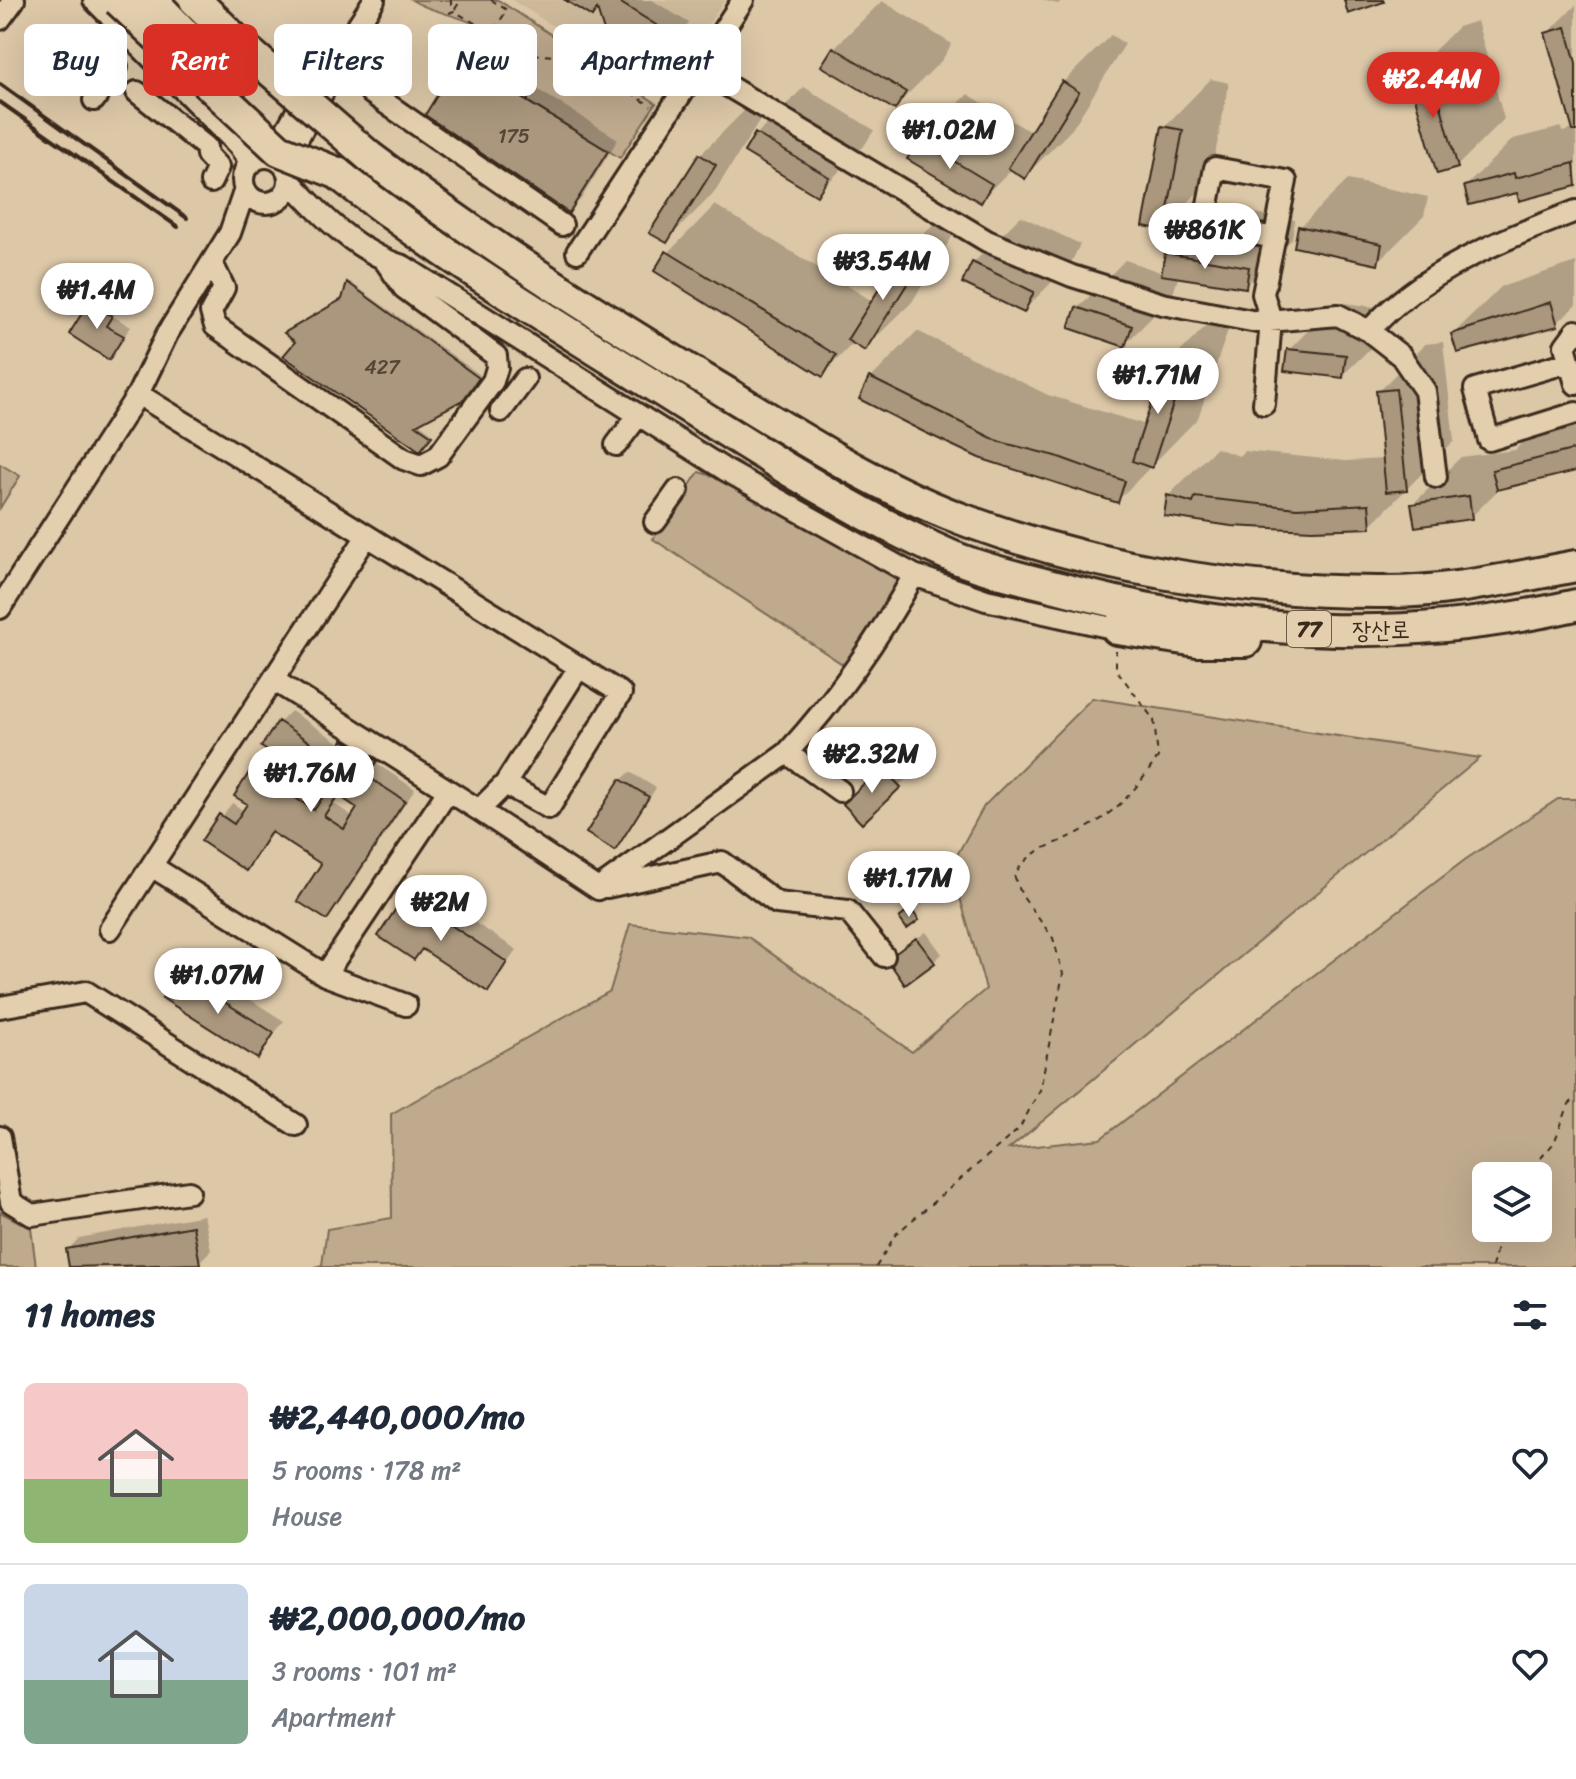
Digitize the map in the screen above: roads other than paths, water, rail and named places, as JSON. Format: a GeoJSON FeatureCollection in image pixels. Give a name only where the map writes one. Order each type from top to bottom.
{"type":"FeatureCollection","features":[{"type":"Feature","properties":{"kind":"highway"},"geometry":{"type":"LineString","coordinates":[[118,0],[279,150],[337,173]]}},
{"type":"Feature","properties":{"kind":"highway"},"geometry":{"type":"LineString","coordinates":[[152,0],[227,78],[337,173]]}},
{"type":"Feature","properties":{"kind":"highway","name":"장산로"},"geometry":{"type":"LineString","coordinates":[[195,0],[243,47],[371,158],[416,192],[636,338],[874,479],[968,522],[1054,548],[1207,580],[1381,592],[1460,587],[1576,566]]}},
{"type":"Feature","properties":{"kind":"highway"},"geometry":{"type":"LineString","coordinates":[[217,0],[356,128],[371,158]]}},
{"type":"Feature","properties":{"kind":"highway","name":"장산로"},"geometry":{"type":"LineString","coordinates":[[337,173],[399,222],[509,296],[859,512],[955,557],[1134,607],[1202,619],[1291,628],[1382,633],[1465,627],[1576,605]]}},
{"type":"Feature","properties":{"kind":"highway"},"geometry":{"type":"LineString","coordinates":[[1117,629],[1197,641],[1244,641],[1291,628]]}},
{"type":"Feature","properties":{"kind":"street"},"geometry":{"type":"LineString","coordinates":[[0,19],[14,0]]}},
{"type":"Feature","properties":{"kind":"street"},"geometry":{"type":"LineString","coordinates":[[94,0],[239,146],[273,167],[322,217],[385,261],[403,266],[638,416],[818,524],[914,575],[986,600],[1117,629]]}},
{"type":"Feature","properties":{"kind":"street"},"geometry":{"type":"LineString","coordinates":[[0,608],[138,394],[167,334],[230,233],[245,189],[244,175],[273,167],[324,90],[323,80],[374,0]]}},
{"type":"Feature","properties":{"kind":"street"},"geometry":{"type":"LineString","coordinates":[[727,24],[743,0]]}},
{"type":"Feature","properties":{"kind":"street"},"geometry":{"type":"LineString","coordinates":[[137,92],[206,147],[207,155],[218,167],[211,182]]}},
{"type":"Feature","properties":{"kind":"street"},"geometry":{"type":"LineString","coordinates":[[741,94],[987,241],[1072,276],[1162,304],[1257,322],[1338,315],[1369,331],[1401,356],[1425,391],[1436,477]]}},
{"type":"Feature","properties":{"kind":"street"},"geometry":{"type":"LineString","coordinates":[[94,100],[97,96]]}},
{"type":"Feature","properties":{"kind":"street"},"geometry":{"type":"LineString","coordinates":[[375,96],[562,225]]}},
{"type":"Feature","properties":{"kind":"street"},"geometry":{"type":"LineString","coordinates":[[577,252],[679,96]]}},
{"type":"Feature","properties":{"kind":"street"},"geometry":{"type":"LineString","coordinates":[[230,233],[286,192],[273,167]]}},
{"type":"Feature","properties":{"kind":"street"},"geometry":{"type":"LineString","coordinates":[[1264,404],[1271,320],[1263,294],[1275,238],[1286,181],[1215,168],[1204,225],[1275,238]]}},
{"type":"Feature","properties":{"kind":"street"},"geometry":{"type":"LineString","coordinates":[[245,189],[253,199],[322,217]]}},
{"type":"Feature","properties":{"kind":"street"},"geometry":{"type":"LineString","coordinates":[[1369,331],[1389,308],[1482,248],[1576,211]]}},
{"type":"Feature","properties":{"kind":"street"},"geometry":{"type":"LineString","coordinates":[[212,263],[224,288],[211,312],[215,326],[404,459],[421,465],[438,456],[493,381],[497,368],[496,356],[404,288],[385,261]]}},
{"type":"Feature","properties":{"kind":"street"},"geometry":{"type":"LineString","coordinates":[[1576,331],[1565,346],[1576,384]]}},
{"type":"Feature","properties":{"kind":"street"},"geometry":{"type":"LineString","coordinates":[[1569,362],[1475,389],[1489,440],[1576,413]]}},
{"type":"Feature","properties":{"kind":"street"},"geometry":{"type":"LineString","coordinates":[[501,411],[525,379]]}},
{"type":"Feature","properties":{"kind":"street"},"geometry":{"type":"LineString","coordinates":[[138,394],[621,693],[549,808],[505,784]]}},
{"type":"Feature","properties":{"kind":"street"},"geometry":{"type":"LineString","coordinates":[[616,445],[638,416]]}},
{"type":"Feature","properties":{"kind":"street"},"geometry":{"type":"LineString","coordinates":[[655,522],[678,490]]}},
{"type":"Feature","properties":{"kind":"street"},"geometry":{"type":"LineString","coordinates":[[110,929],[367,536]]}},
{"type":"Feature","properties":{"kind":"street"},"geometry":{"type":"LineString","coordinates":[[598,889],[787,753],[829,708],[859,666],[914,575]]}},
{"type":"Feature","properties":{"kind":"street"},"geometry":{"type":"LineString","coordinates":[[479,810],[505,784],[579,667]]}},
{"type":"Feature","properties":{"kind":"street"},"geometry":{"type":"LineString","coordinates":[[275,681],[598,889],[722,862],[777,903],[848,911],[884,956]]}},
{"type":"Feature","properties":{"kind":"street"},"geometry":{"type":"LineString","coordinates":[[787,753],[840,791]]}},
{"type":"Feature","properties":{"kind":"street"},"geometry":{"type":"LineString","coordinates":[[325,975],[448,791]]}},
{"type":"Feature","properties":{"kind":"street"},"geometry":{"type":"LineString","coordinates":[[153,867],[325,975],[406,1005]]}},
{"type":"Feature","properties":{"kind":"street"},"geometry":{"type":"LineString","coordinates":[[0,1007],[86,992],[296,1125]]}},
{"type":"Feature","properties":{"kind":"street"},"geometry":{"type":"LineString","coordinates":[[0,1137],[11,1202],[32,1215],[189,1192]]}},
{"type":"Feature","properties":{"kind":"railway"},"geometry":{"type":"LineString","coordinates":[[0,84],[187,218]]}},
{"type":"Feature","properties":{"kind":"railway"},"geometry":{"type":"LineString","coordinates":[[0,102],[178,227]]}}]}
